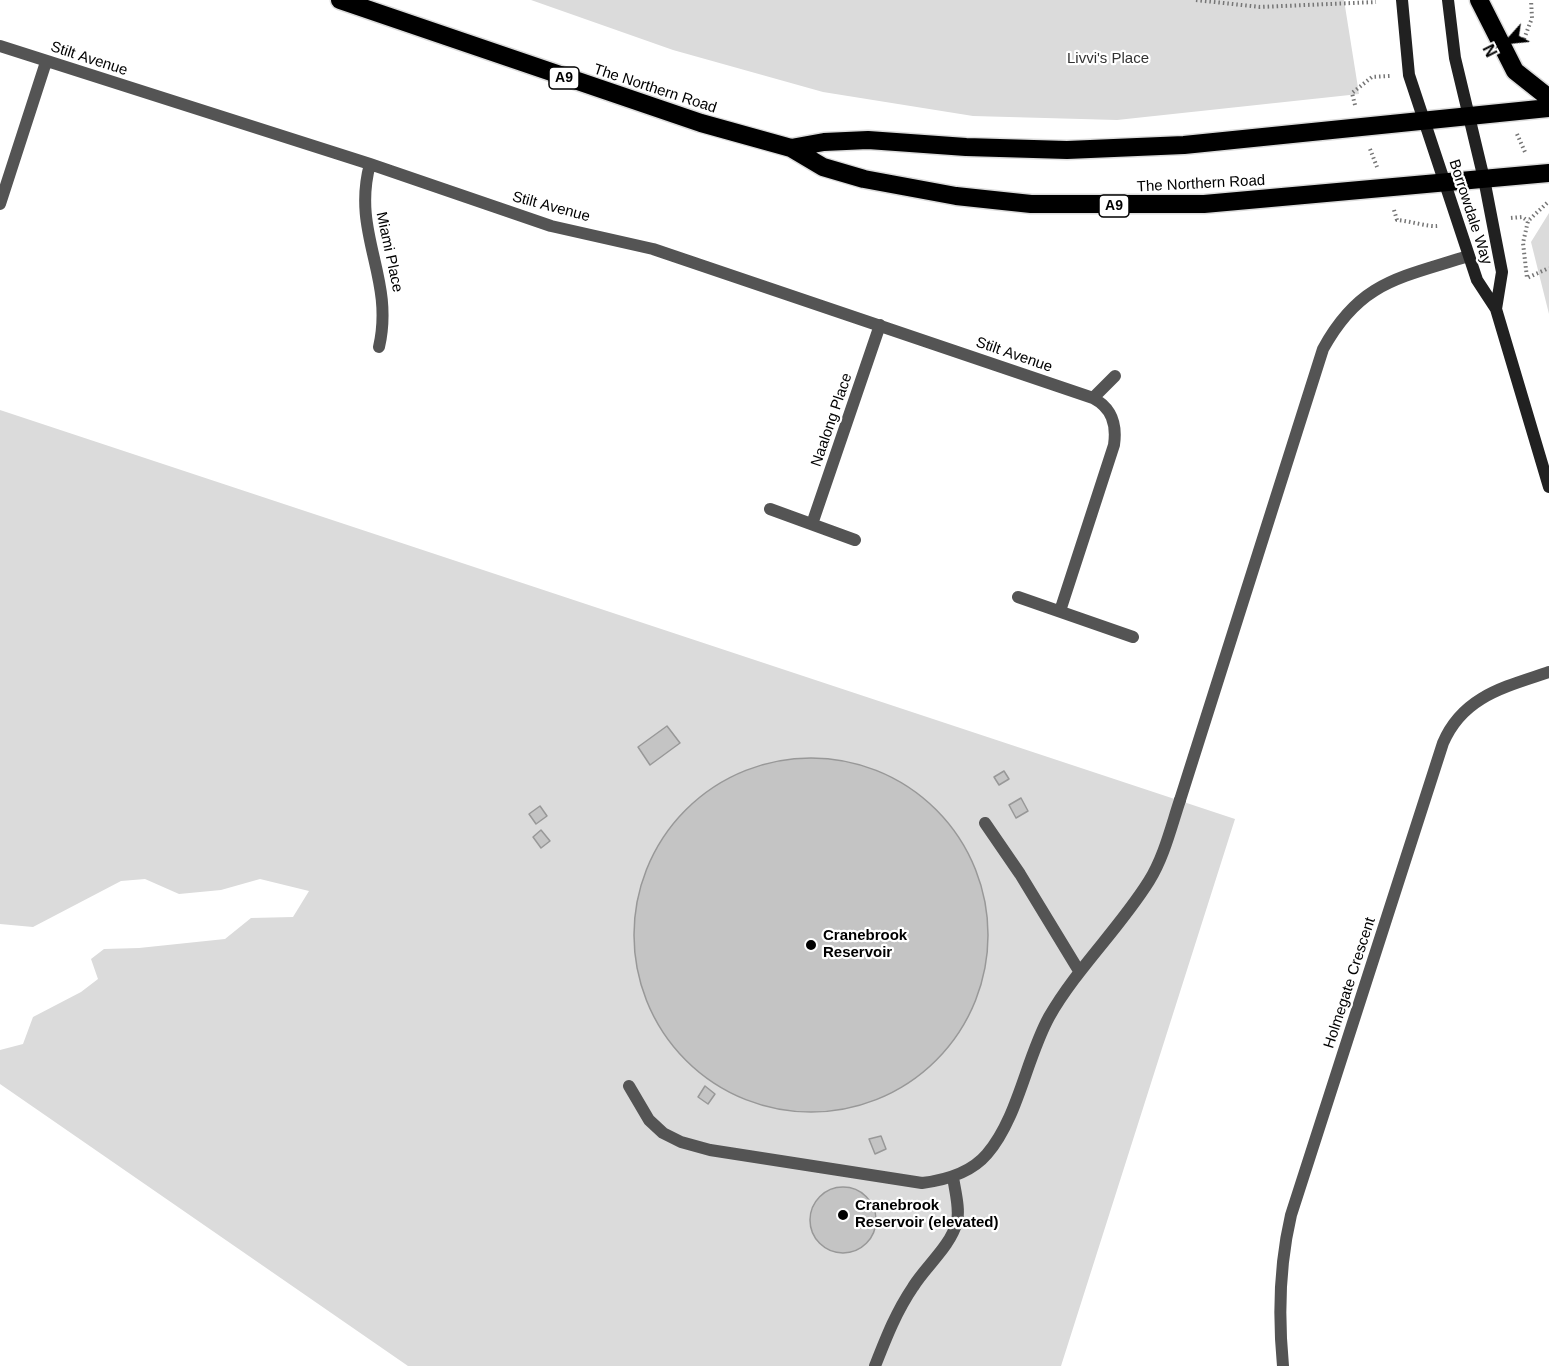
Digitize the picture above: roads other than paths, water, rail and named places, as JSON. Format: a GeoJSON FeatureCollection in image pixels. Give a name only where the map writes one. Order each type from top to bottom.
{"type":"FeatureCollection","features":[{"type":"Feature","properties":{"kind":"highway","name":"The Northern Road"},"geometry":{"type":"LineString","coordinates":[[340,0],[659,109],[791,148],[823,167],[864,179],[956,196],[1031,204],[1204,204],[1549,173]]}},
{"type":"Feature","properties":{"kind":"highway"},"geometry":{"type":"LineString","coordinates":[[1479,0],[1515,71],[1549,98]]}},
{"type":"Feature","properties":{"kind":"highway","name":"The Northern Road"},"geometry":{"type":"LineString","coordinates":[[791,148],[824,142],[868,140],[966,147],[1067,150],[1184,145],[1549,108]]}},
{"type":"Feature","properties":{"kind":"street","name":"Borrowdale Way"},"geometry":{"type":"LineString","coordinates":[[1402,0],[1409,75],[1468,256],[1477,280],[1496,309],[1549,487]]}},
{"type":"Feature","properties":{"kind":"street","name":"Borrowdale Way"},"geometry":{"type":"LineString","coordinates":[[1448,0],[1455,58],[1484,180],[1502,272],[1496,309]]}},
{"type":"Feature","properties":{"kind":"street","name":"Stilt Avenue"},"geometry":{"type":"LineString","coordinates":[[0,46],[370,164],[551,226],[653,249],[1093,398],[1106,406],[1112,417],[1116,434],[1060,611]]}},
{"type":"Feature","properties":{"kind":"street"},"geometry":{"type":"LineString","coordinates":[[0,204],[46,62]]}},
{"type":"Feature","properties":{"kind":"street","name":"Miami Place"},"geometry":{"type":"LineString","coordinates":[[370,164],[364,202],[368,237],[383,295],[383,330],[380,347]]}},
{"type":"Feature","properties":{"kind":"street"},"geometry":{"type":"LineString","coordinates":[[629,1086],[649,1120],[663,1133],[710,1150],[922,1183],[953,1177],[974,1167],[987,1154],[1002,1131],[1036,1044],[1079,971],[1149,881],[1161,858],[1323,349],[1343,316],[1372,290],[1409,274],[1468,256]]}},
{"type":"Feature","properties":{"kind":"street","name":"Naalong Place"},"geometry":{"type":"LineString","coordinates":[[812,524],[880,325]]}},
{"type":"Feature","properties":{"kind":"street"},"geometry":{"type":"LineString","coordinates":[[1093,398],[1115,376]]}},
{"type":"Feature","properties":{"kind":"street"},"geometry":{"type":"LineString","coordinates":[[770,509],[855,540]]}},
{"type":"Feature","properties":{"kind":"street"},"geometry":{"type":"LineString","coordinates":[[1018,597],[1133,637]]}},
{"type":"Feature","properties":{"kind":"street","name":"Holmegate Crescent"},"geometry":{"type":"LineString","coordinates":[[1283,1366],[1279,1317],[1280,1276],[1291,1215],[1443,743],[1452,724],[1475,700],[1549,672]]}},
{"type":"Feature","properties":{"kind":"street"},"geometry":{"type":"LineString","coordinates":[[985,823],[1020,874],[1079,971]]}},
{"type":"Feature","properties":{"kind":"street"},"geometry":{"type":"LineString","coordinates":[[875,1366],[892,1321],[914,1285],[942,1249],[957,1223],[958,1204],[953,1177]]}},
{"type":"Feature","properties":{"kind":"place","name":"Cranebrook Reservoir"},"geometry":{"type":"Point","coordinates":[811,945]}},
{"type":"Feature","properties":{"kind":"place","name":"Cranebrook Reservoir (elevated)"},"geometry":{"type":"Point","coordinates":[843,1215]}},
{"type":"Feature","properties":{"kind":"park label","name":"Livvi's Place"},"geometry":{"type":"Point","coordinates":[1108,59]}}]}
